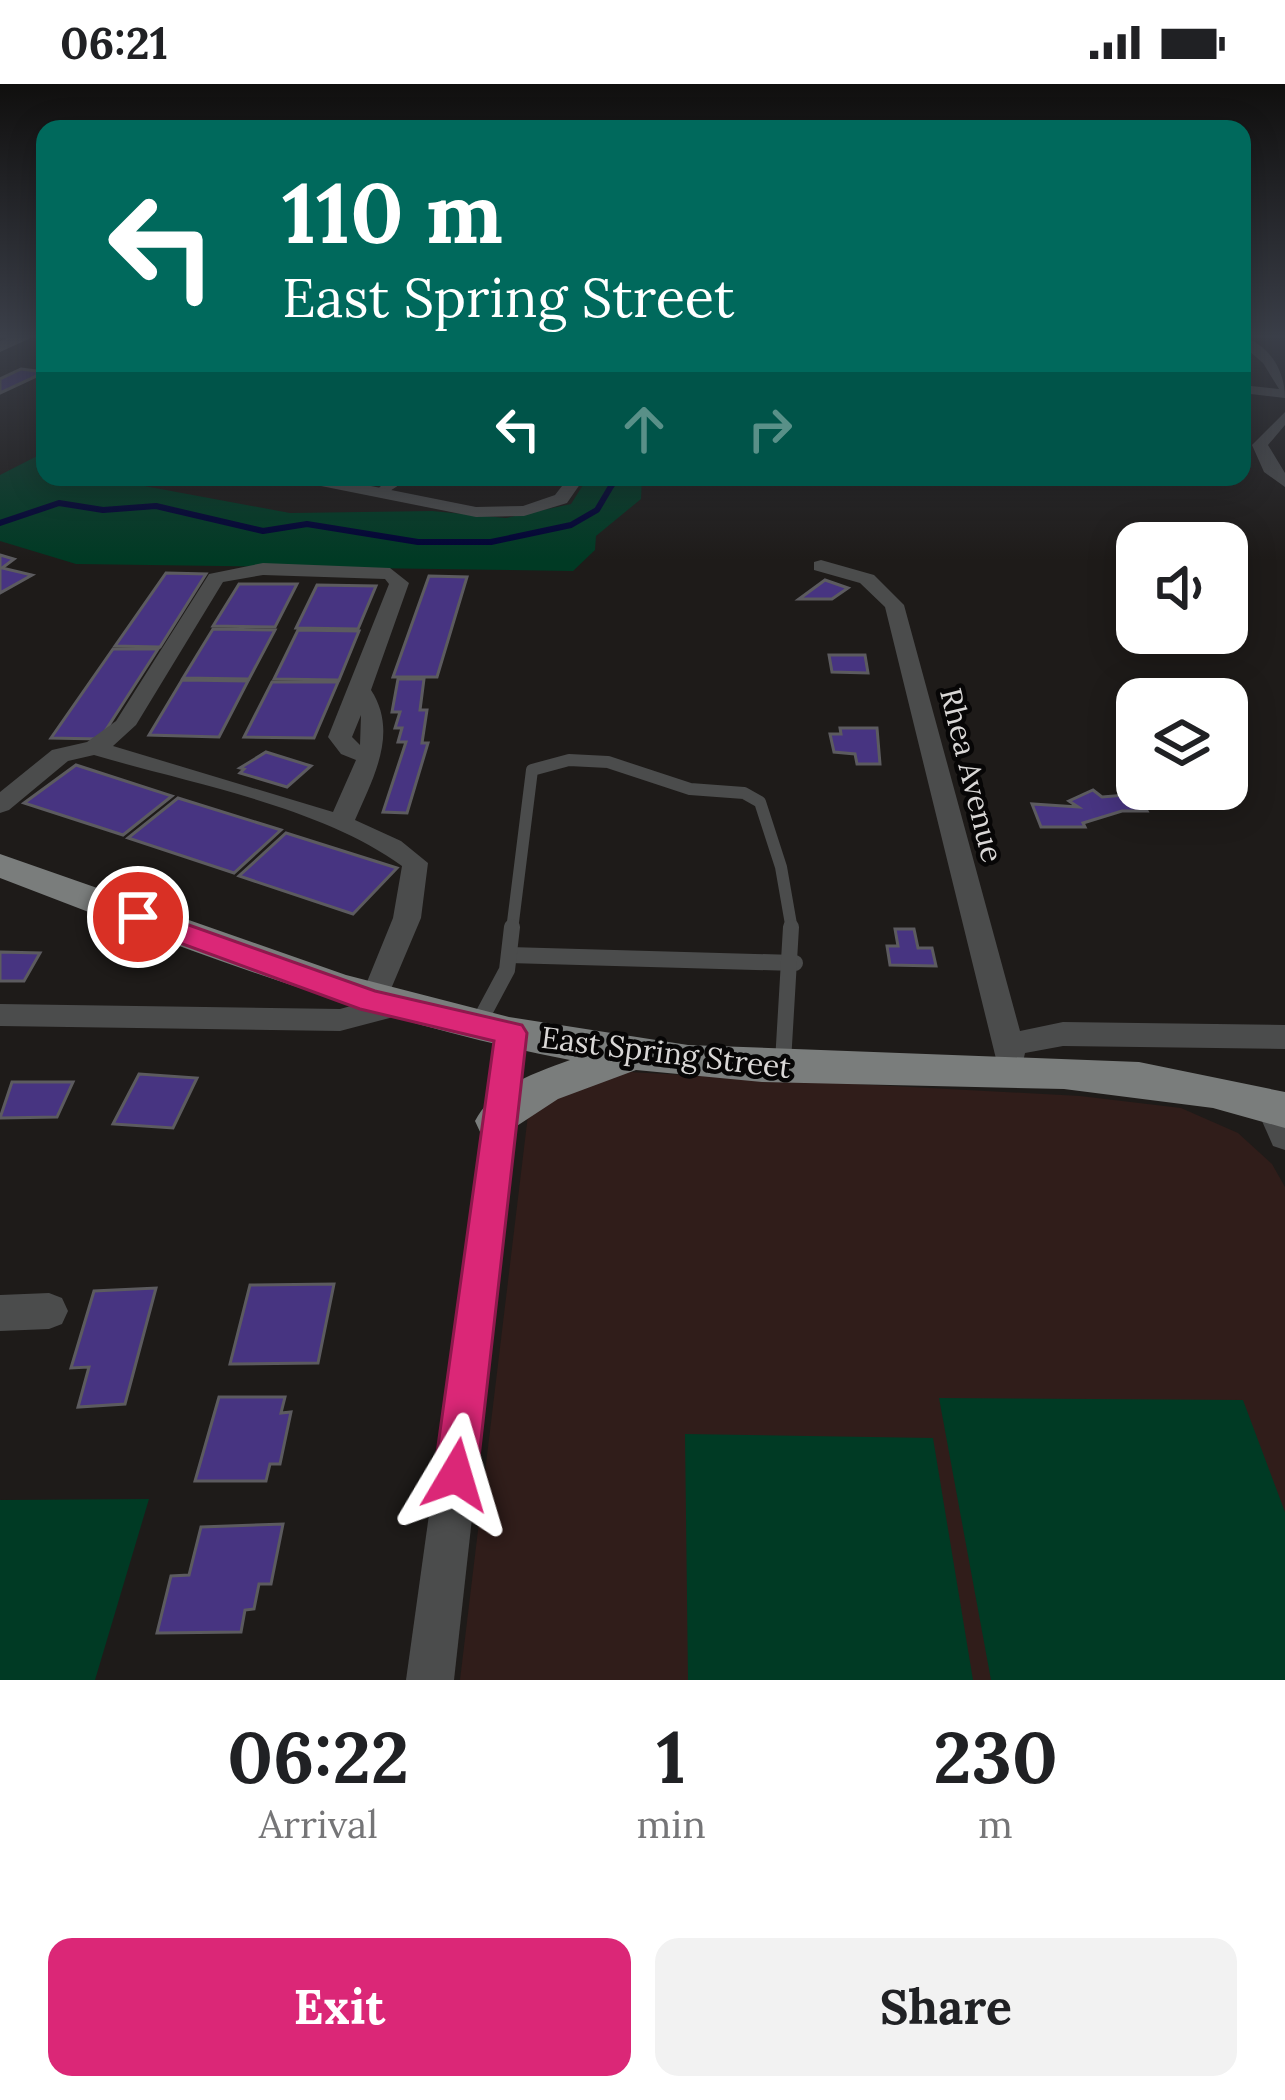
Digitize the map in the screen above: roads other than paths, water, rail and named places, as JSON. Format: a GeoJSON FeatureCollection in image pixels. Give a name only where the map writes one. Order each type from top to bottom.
{"type":"FeatureCollection","features":[{"type":"Feature","properties":{"kind":"main road","name":"East Spring Street"},"geometry":{"type":"LineString","coordinates":[[0,865],[381,1003],[494,1029],[638,1054],[783,1067],[1009,1059],[1196,1089],[1280,1117]]}},
{"type":"Feature","properties":{"kind":"main road"},"geometry":{"type":"LineString","coordinates":[[497,1121],[543,1087],[638,1054]]}},
{"type":"Feature","properties":{"kind":"street"},"geometry":{"type":"LineString","coordinates":[[1285,416],[1260,446],[1285,482]]}},
{"type":"Feature","properties":{"kind":"street"},"geometry":{"type":"LineString","coordinates":[[1264,458],[1285,457]]}},
{"type":"Feature","properties":{"kind":"street"},"geometry":{"type":"LineString","coordinates":[[356,486],[435,507],[524,511],[561,499],[570,486]]}},
{"type":"Feature","properties":{"kind":"street","name":"Rhea Avenue"},"geometry":{"type":"LineString","coordinates":[[821,566],[868,579],[894,605],[1009,1059]]}},
{"type":"Feature","properties":{"kind":"street"},"geometry":{"type":"LineString","coordinates":[[0,805],[60,755],[95,748],[125,724],[216,578],[263,569],[395,578],[398,590],[340,737],[350,749],[368,757],[340,825]]}},
{"type":"Feature","properties":{"kind":"street"},"geometry":{"type":"LineString","coordinates":[[0,1015],[340,1020],[381,1003],[402,940],[415,863],[401,848],[95,748]]}},
{"type":"Feature","properties":{"kind":"street"},"geometry":{"type":"LineString","coordinates":[[430,1680],[497,1121],[494,1029]]}},
{"type":"Feature","properties":{"kind":"street"},"geometry":{"type":"LineString","coordinates":[[1009,1059],[1063,1034],[1285,1037]]}},
{"type":"Feature","properties":{"kind":"street"},"geometry":{"type":"LineString","coordinates":[[0,1313],[49,1311]]}},
{"type":"Feature","properties":{"kind":"lane"},"geometry":{"type":"LineString","coordinates":[[383,490],[389,486]]}},
{"type":"Feature","properties":{"kind":"lane"},"geometry":{"type":"LineString","coordinates":[[494,1029],[507,970],[532,770],[552,761],[630,763],[691,791],[750,796],[761,803],[783,870],[795,963],[783,1067]]}},
{"type":"Feature","properties":{"kind":"lane"},"geometry":{"type":"LineString","coordinates":[[509,955],[795,963]]}},
{"type":"Feature","properties":{"kind":"waterway"},"geometry":{"type":"LineString","coordinates":[[0,523],[59,503],[103,510],[156,506],[263,531],[307,524],[418,542],[491,542],[571,525],[597,510],[611,486]]}}]}
